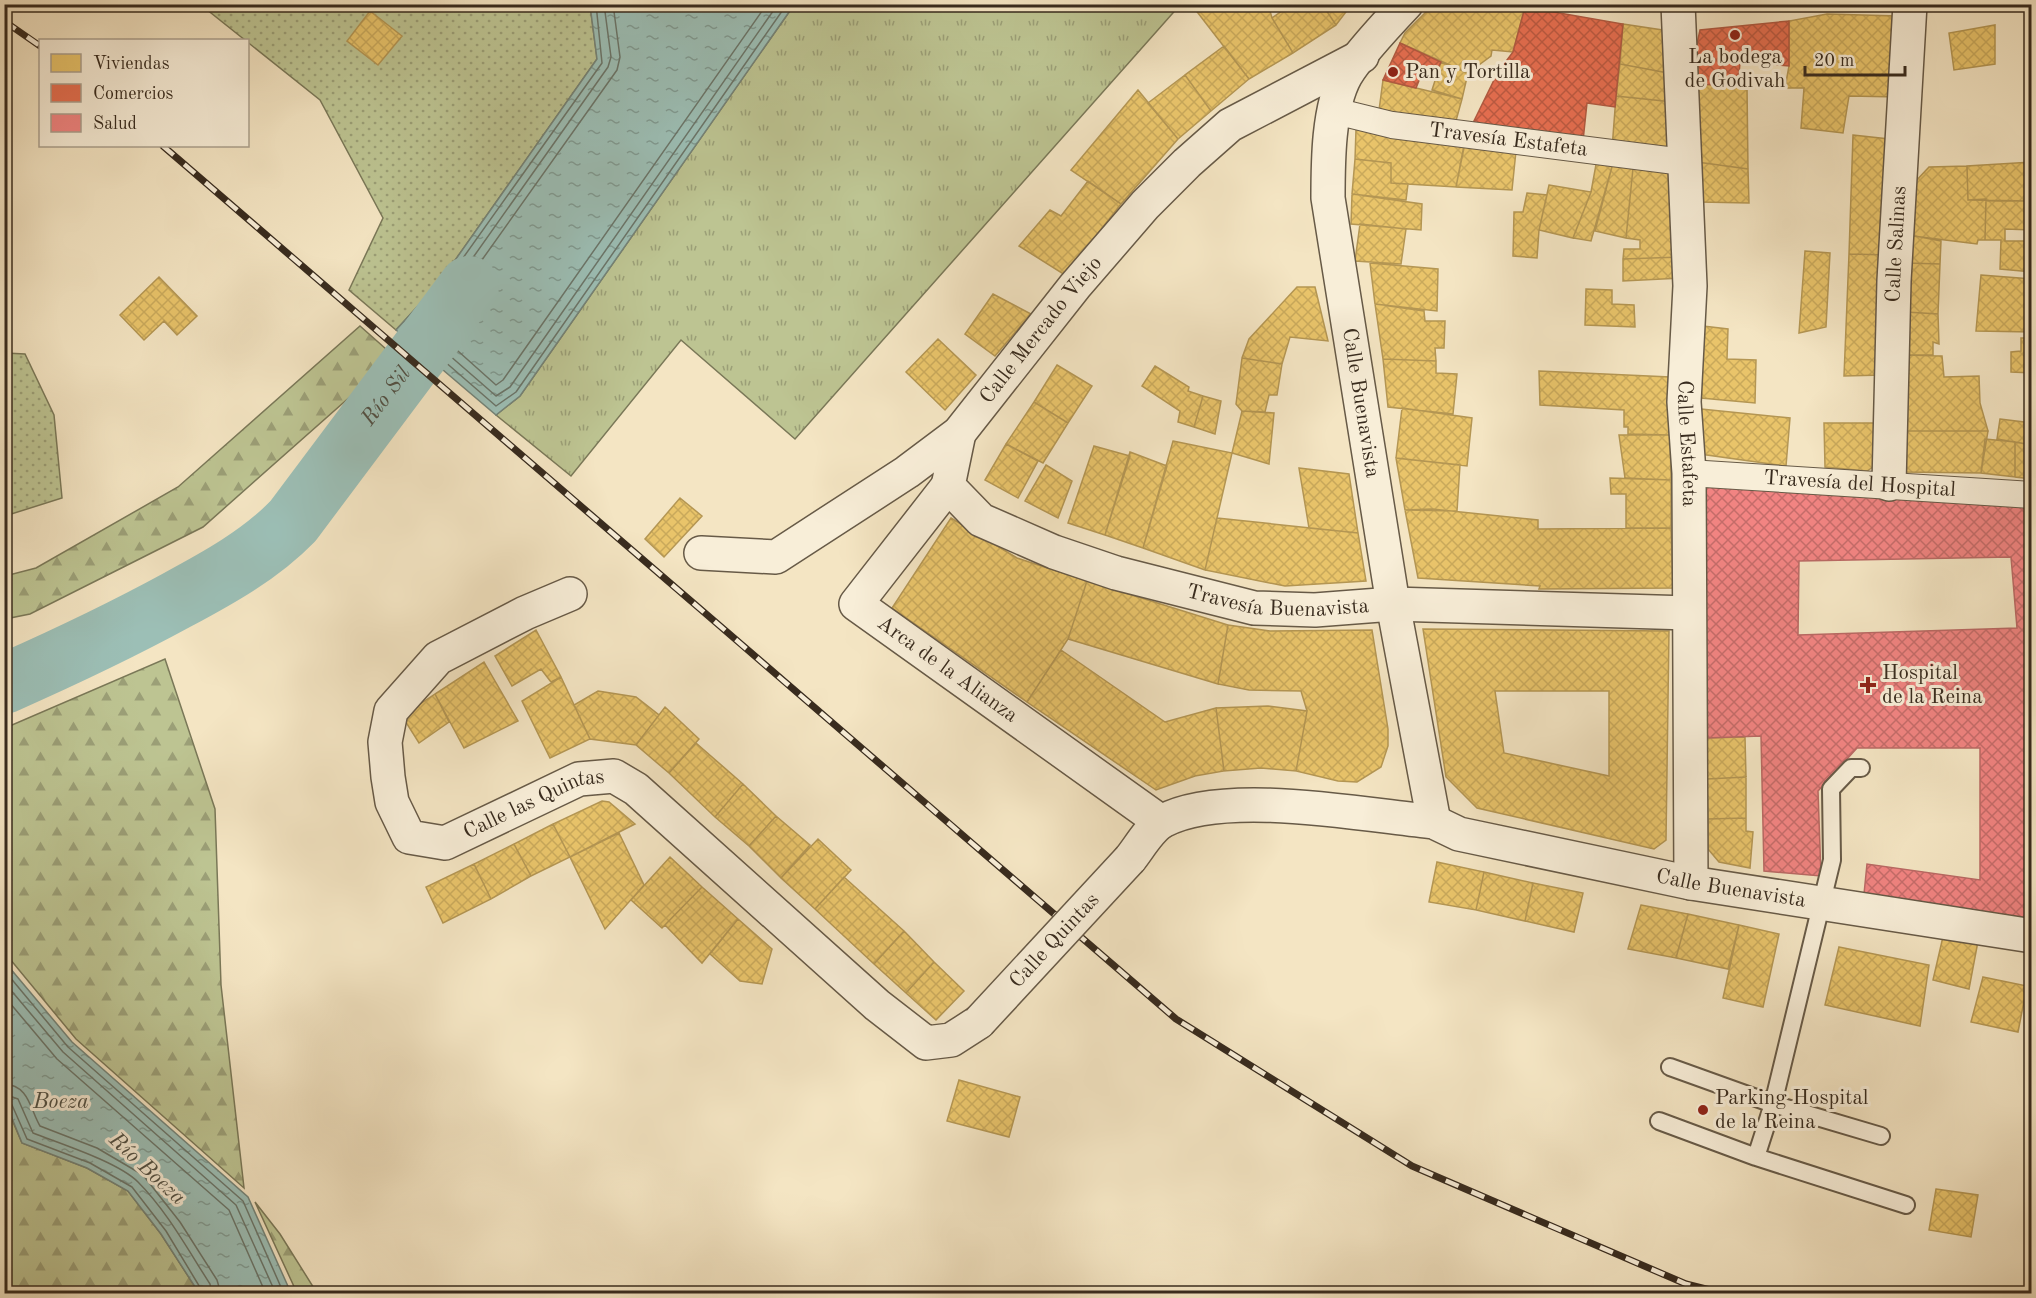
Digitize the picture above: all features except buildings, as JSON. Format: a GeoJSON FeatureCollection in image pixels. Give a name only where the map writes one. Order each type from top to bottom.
{"type":"FeatureCollection","features":[{"type":"Feature","properties":{"kind":"street","name":"Calle Buenavista"},"geometry":{"type":"LineString","coordinates":[[1406,4],[1346,76],[1335,111],[1328,153],[1328,198],[1393,604],[1434,822]]}},
{"type":"Feature","properties":{"kind":"street","name":"Calle Estafeta"},"geometry":{"type":"LineString","coordinates":[[1678,4],[1690,286],[1684,402],[1689,473],[1691,883]]}},
{"type":"Feature","properties":{"kind":"street","name":"Calle Salinas"},"geometry":{"type":"LineString","coordinates":[[1889,484],[1894,281],[1910,4]]}},
{"type":"Feature","properties":{"kind":"street","name":"Calle Mercado Viejo"},"geometry":{"type":"LineString","coordinates":[[701,553],[776,556],[907,472],[959,433],[1075,286],[1145,206],[1187,163],[1230,125],[1362,56]]}},
{"type":"Feature","properties":{"kind":"street","name":"Travesía Estafeta"},"geometry":{"type":"LineString","coordinates":[[1335,111],[1392,125],[1683,162]]}},
{"type":"Feature","properties":{"kind":"street"},"geometry":{"type":"LineString","coordinates":[[948,486],[959,433]]}},
{"type":"Feature","properties":{"kind":"street","name":"Travesía del Hospital"},"geometry":{"type":"LineString","coordinates":[[1689,473],[1889,484],[2031,495]]}},
{"type":"Feature","properties":{"kind":"street","name":"Travesía Buenavista"},"geometry":{"type":"LineString","coordinates":[[948,486],[981,520],[1054,552],[1182,590],[1254,608],[1315,610],[1393,604],[1689,613]]}},
{"type":"Feature","properties":{"kind":"street","name":"Arca de la Alianza"},"geometry":{"type":"LineString","coordinates":[[948,486],[856,604],[1161,822]]}},
{"type":"Feature","properties":{"kind":"street","name":"Calle las Quintas"},"geometry":{"type":"LineString","coordinates":[[570,594],[525,613],[438,658],[391,711],[385,742],[388,777],[392,802],[409,837],[445,843],[579,780],[614,776],[636,789],[877,1005],[926,1044],[951,1040],[979,1022]]}},
{"type":"Feature","properties":{"kind":"street","name":"Calle Buenavista"},"geometry":{"type":"LineString","coordinates":[[1161,822],[1205,808],[1251,803],[1434,822],[1459,834],[1691,883],[1982,926],[2031,936]]}},
{"type":"Feature","properties":{"kind":"street","name":"Calle Quintas"},"geometry":{"type":"LineString","coordinates":[[979,1022],[1130,859],[1161,822]]}},
{"type":"Feature","properties":{"kind":"lane"},"geometry":{"type":"LineString","coordinates":[[1756,1157],[1773,1104],[1832,860],[1831,789],[1851,768],[1861,768]]}},
{"type":"Feature","properties":{"kind":"lane"},"geometry":{"type":"LineString","coordinates":[[1670,1067],[1773,1104],[1881,1136]]}},
{"type":"Feature","properties":{"kind":"lane"},"geometry":{"type":"LineString","coordinates":[[1659,1121],[1756,1157],[1906,1205]]}},
{"type":"Feature","properties":{"kind":"green space"},"geometry":{"type":"Polygon","coordinates":[[[201,5],[590,5],[597,59],[439,283],[396,330],[349,290],[383,218],[320,100],[249,43],[249,39],[244,39],[201,5]]]}},
{"type":"Feature","properties":{"kind":"green space"},"geometry":{"type":"Polygon","coordinates":[[[794,5],[1180,5],[795,439],[681,340],[571,476],[496,415],[520,396],[794,5]]]}},
{"type":"Feature","properties":{"kind":"green space"},"geometry":{"type":"Polygon","coordinates":[[[360,326],[395,357],[203,527],[30,614],[5,619],[5,576],[36,568],[178,487],[360,326]]]}},
{"type":"Feature","properties":{"kind":"green space"},"geometry":{"type":"Polygon","coordinates":[[[5,353],[25,354],[54,415],[62,498],[5,516],[5,353]]]}},
{"type":"Feature","properties":{"kind":"green space"},"geometry":{"type":"Polygon","coordinates":[[[165,659],[215,809],[221,985],[244,1188],[76,1039],[5,953],[5,728],[165,659]]]}},
{"type":"Feature","properties":{"kind":"green space"},"geometry":{"type":"Polygon","coordinates":[[[4,1101],[22,1143],[87,1168],[128,1191],[161,1234],[199,1293],[5,1293],[4,1101]]]}},
{"type":"Feature","properties":{"kind":"green space"},"geometry":{"type":"Polygon","coordinates":[[[255,1202],[280,1234],[317,1293],[297,1293],[255,1202]]]}},
{"type":"Feature","properties":{"kind":"water"},"geometry":{"type":"Polygon","coordinates":[[[590,5],[794,5],[520,396],[496,415],[396,330],[439,283],[597,59],[590,5]]]}},
{"type":"Feature","properties":{"kind":"water","name":"Boeza"},"geometry":{"type":"Polygon","coordinates":[[[4,961],[72,1042],[248,1197],[291,1293],[199,1293],[161,1234],[128,1191],[87,1168],[22,1143],[5,1101],[4,961]]]}},
{"type":"Feature","properties":{"kind":"waterway","name":"Río Sil"},"geometry":{"type":"LineString","coordinates":[[4,684],[113,633],[192,592],[267,545],[293,521],[469,286]]}},
{"type":"Feature","properties":{"kind":"railway"},"geometry":{"type":"LineString","coordinates":[[4,21],[39,45]]}},
{"type":"Feature","properties":{"kind":"railway"},"geometry":{"type":"LineString","coordinates":[[164,147],[1176,1019],[1412,1166],[1686,1284],[1726,1294]]}},
{"type":"Feature","properties":{"kind":"place","name":"La bodega de Godivah"},"geometry":{"type":"Point","coordinates":[1735,35]}},
{"type":"Feature","properties":{"kind":"place","name":"Pan y Tortilla"},"geometry":{"type":"Point","coordinates":[1393,72]}},
{"type":"Feature","properties":{"kind":"place","name":"Hospital de la Reina"},"geometry":{"type":"Point","coordinates":[1868,685]}},
{"type":"Feature","properties":{"kind":"place","name":"Parking Hospital de la Reina"},"geometry":{"type":"Point","coordinates":[1703,1110]}},
{"type":"Feature","properties":{"kind":"water label","name":"Río Boeza"},"geometry":{"type":"Point","coordinates":[147,1169]}}]}
